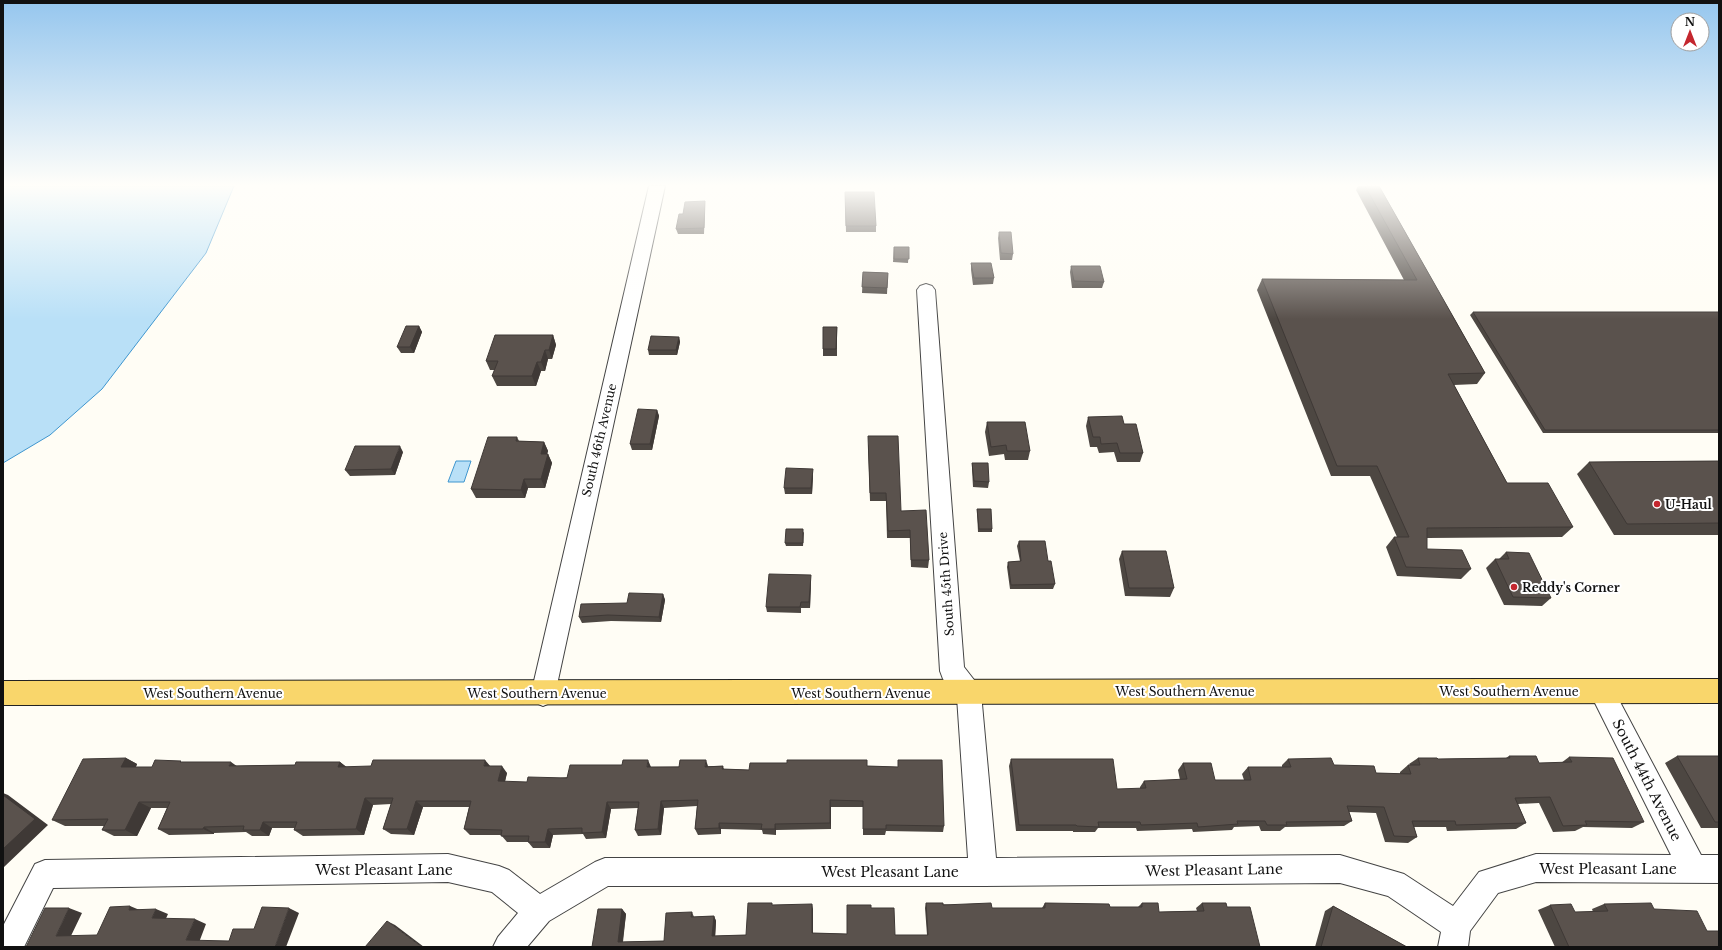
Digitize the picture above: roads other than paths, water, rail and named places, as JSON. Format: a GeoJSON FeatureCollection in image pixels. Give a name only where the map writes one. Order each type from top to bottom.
{"type":"FeatureCollection","features":[{"type":"Feature","properties":{"kind":"main road","name":"West Southern Avenue"},"geometry":{"type":"LineString","coordinates":[[3,693],[543,694],[1218,691],[1719,691]]}},
{"type":"Feature","properties":{"kind":"street","name":"South 46th Avenue"},"geometry":{"type":"LineString","coordinates":[[543,694],[647,230]]}},
{"type":"Feature","properties":{"kind":"street","name":"South 45th Drive"},"geometry":{"type":"LineString","coordinates":[[926,290],[952,670],[969,693]]}},
{"type":"Feature","properties":{"kind":"street","name":"South 44th Avenue"},"geometry":{"type":"LineString","coordinates":[[1601,691],[1706,869]]}},
{"type":"Feature","properties":{"kind":"street"},"geometry":{"type":"LineString","coordinates":[[969,693],[983,872]]}},
{"type":"Feature","properties":{"kind":"street","name":"West Pleasant Lane"},"geometry":{"type":"LineString","coordinates":[[8,947],[45,874],[448,868],[499,880],[539,911],[605,872],[983,872],[1340,869],[1394,884],[1455,936],[1489,882],[1536,868],[1706,869]]}},
{"type":"Feature","properties":{"kind":"street"},"geometry":{"type":"LineString","coordinates":[[508,947],[539,911]]}},
{"type":"Feature","properties":{"kind":"water"},"geometry":{"type":"Polygon","coordinates":[[[3,230],[215,230],[206,253],[102,389],[50,435],[3,463],[3,230]]]}},
{"type":"Feature","properties":{"kind":"water"},"geometry":{"type":"Polygon","coordinates":[[[456,461],[471,461],[464,482],[448,482],[456,461]]]}},
{"type":"Feature","properties":{"kind":"place","name":"U-Haul"},"geometry":{"type":"Point","coordinates":[1657,504]}},
{"type":"Feature","properties":{"kind":"place","name":"Reddy's Corner"},"geometry":{"type":"Point","coordinates":[1514,587]}}]}
